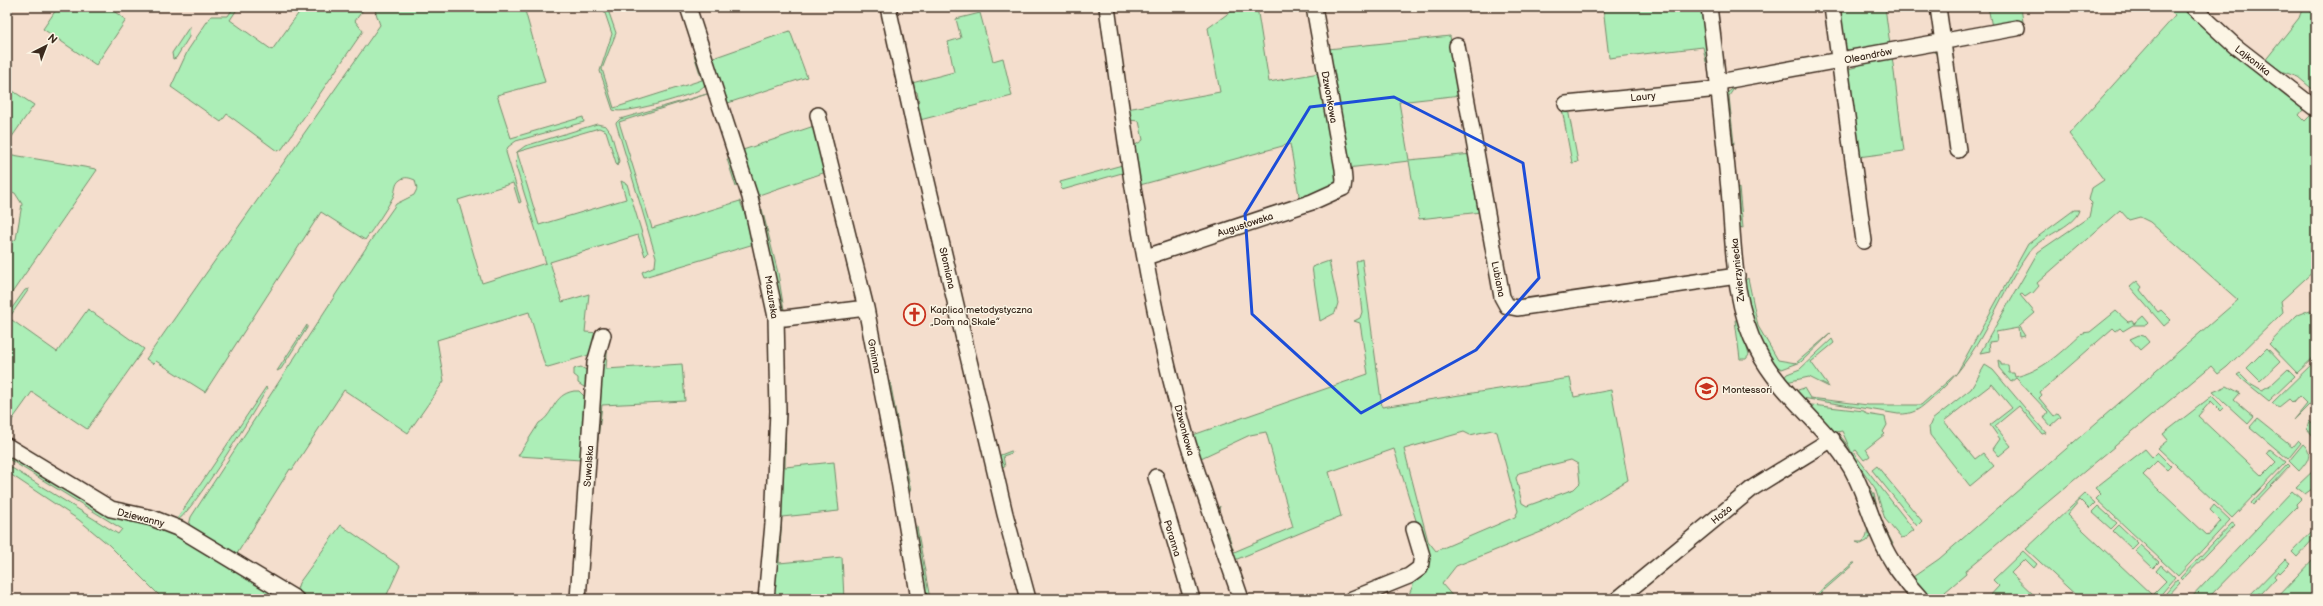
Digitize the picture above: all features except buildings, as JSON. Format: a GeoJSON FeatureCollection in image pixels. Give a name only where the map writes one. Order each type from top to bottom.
{"type":"FeatureCollection","features":[{"type":"Feature","properties":{"kind":"street","name":"Mazurska"},"geometry":{"type":"LineString","coordinates":[[688,7],[750,197],[776,317],[778,411],[773,524],[766,599]]}},
{"type":"Feature","properties":{"kind":"street","name":"Słomiana"},"geometry":{"type":"LineString","coordinates":[[888,7],[917,139],[1005,514],[1028,599]]}},
{"type":"Feature","properties":{"kind":"street","name":"Dzwonkowa"},"geometry":{"type":"LineString","coordinates":[[1107,7],[1118,100],[1157,314],[1187,439],[1241,599]]}},
{"type":"Feature","properties":{"kind":"street","name":"Dzwonkowa"},"geometry":{"type":"LineString","coordinates":[[1314,7],[1343,169],[1343,188]]}},
{"type":"Feature","properties":{"kind":"street","name":"Zwierzyniecka"},"geometry":{"type":"LineString","coordinates":[[1709,7],[1719,85],[1739,300],[1758,351],[1775,379],[1832,439],[1860,484],[1886,550],[1921,599]]}},
{"type":"Feature","properties":{"kind":"street"},"geometry":{"type":"LineString","coordinates":[[1832,7],[1864,241]]}},
{"type":"Feature","properties":{"kind":"street"},"geometry":{"type":"LineString","coordinates":[[1938,7],[1958,150]]}},
{"type":"Feature","properties":{"kind":"street","name":"Lajkonika"},"geometry":{"type":"LineString","coordinates":[[2193,7],[2235,46],[2316,109]]}},
{"type":"Feature","properties":{"kind":"street","name":"Oleandrów"},"geometry":{"type":"LineString","coordinates":[[1719,85],[1839,60],[2017,28]]}},
{"type":"Feature","properties":{"kind":"street","name":"Lubiana"},"geometry":{"type":"LineString","coordinates":[[1457,46],[1502,297],[1507,306],[1517,308],[1737,276]]}},
{"type":"Feature","properties":{"kind":"street","name":"Laury"},"geometry":{"type":"LineString","coordinates":[[1566,104],[1719,85]]}},
{"type":"Feature","properties":{"kind":"street","name":"Gminna"},"geometry":{"type":"LineString","coordinates":[[818,115],[866,308],[896,463],[919,599]]}},
{"type":"Feature","properties":{"kind":"street","name":"Augustowska"},"geometry":{"type":"LineString","coordinates":[[1146,257],[1312,202],[1343,188]]}},
{"type":"Feature","properties":{"kind":"street"},"geometry":{"type":"LineString","coordinates":[[776,317],[785,318],[866,308]]}},
{"type":"Feature","properties":{"kind":"street","name":"Suwalska"},"geometry":{"type":"LineString","coordinates":[[578,599],[595,363],[603,335]]}},
{"type":"Feature","properties":{"kind":"street","name":"Hoża"},"geometry":{"type":"LineString","coordinates":[[1618,599],[1754,487],[1832,439]]}},
{"type":"Feature","properties":{"kind":"street","name":"Dziewanny"},"geometry":{"type":"LineString","coordinates":[[7,446],[111,509],[157,519],[180,529],[296,599]]}},
{"type":"Feature","properties":{"kind":"street","name":"Poranna"},"geometry":{"type":"LineString","coordinates":[[1156,477],[1192,599]]}},
{"type":"Feature","properties":{"kind":"street"},"geometry":{"type":"LineString","coordinates":[[1352,599],[1410,576],[1420,568],[1422,556],[1414,529]]}},
{"type":"Feature","properties":{"kind":"highlighted area"},"geometry":{"type":"Polygon","coordinates":[[[1394,97],[1523,163],[1539,278],[1476,350],[1361,413],[1252,314],[1245,214],[1310,107],[1394,97]]]}},
{"type":"Feature","properties":{"kind":"green space"},"geometry":{"type":"Polygon","coordinates":[[[58,7],[108,7],[126,20],[96,65],[43,29],[58,7]]]}},
{"type":"Feature","properties":{"kind":"green space"},"geometry":{"type":"Polygon","coordinates":[[[234,7],[238,8],[230,20],[272,50],[303,7],[365,7],[355,21],[363,31],[282,149],[277,151],[227,114],[221,122],[171,87],[188,50],[211,16],[228,16],[234,7]]]}},
{"type":"Feature","properties":{"kind":"green space"},"geometry":{"type":"Polygon","coordinates":[[[374,7],[524,7],[545,82],[497,95],[511,138],[583,117],[584,122],[516,141],[508,147],[506,152],[521,202],[519,203],[513,183],[458,200],[482,283],[546,263],[516,167],[517,152],[539,225],[626,199],[621,181],[627,184],[648,253],[645,256],[638,235],[550,262],[562,302],[589,294],[585,332],[600,333],[590,354],[586,356],[548,367],[545,366],[529,312],[437,340],[444,381],[408,433],[344,390],[292,470],[290,469],[235,557],[188,529],[191,517],[375,234],[396,204],[414,195],[417,189],[415,180],[406,178],[398,182],[390,203],[365,240],[321,212],[205,392],[156,361],[153,364],[146,359],[380,25],[374,7]]]}},
{"type":"Feature","properties":{"kind":"green space"},"geometry":{"type":"Polygon","coordinates":[[[603,7],[607,7],[616,33],[602,69],[614,108],[702,80],[694,55],[699,54],[707,83],[697,91],[668,101],[629,110],[613,110],[600,71],[612,34],[603,7]]]}},
{"type":"Feature","properties":{"kind":"green space"},"geometry":{"type":"Polygon","coordinates":[[[1257,7],[1269,82],[1319,73],[1338,178],[1335,185],[1300,201],[1290,144],[1140,185],[1134,146],[1143,140],[1139,121],[1129,120],[1127,109],[1220,92],[1208,28],[1230,12],[1257,7]]]}},
{"type":"Feature","properties":{"kind":"green space"},"geometry":{"type":"Polygon","coordinates":[[[1603,7],[1705,7],[1709,62],[1706,62],[1703,47],[1609,58],[1603,7]]]}},
{"type":"Feature","properties":{"kind":"green space"},"geometry":{"type":"Polygon","coordinates":[[[1838,7],[1885,7],[1890,45],[1853,53],[1843,47],[1838,7]]]}},
{"type":"Feature","properties":{"kind":"green space"},"geometry":{"type":"Polygon","coordinates":[[[1988,7],[2021,7],[2023,22],[1992,27],[1988,7]]]}},
{"type":"Feature","properties":{"kind":"green space"},"geometry":{"type":"Polygon","coordinates":[[[2170,7],[2188,7],[2306,106],[2299,115],[2305,121],[2314,112],[2316,114],[2316,269],[2281,301],[2283,312],[2227,367],[2218,374],[2211,366],[1965,571],[1966,574],[1945,592],[1950,599],[1939,598],[1928,594],[1916,583],[1913,577],[1939,559],[2238,300],[2150,222],[2140,217],[2129,220],[2120,210],[2037,283],[2039,286],[2032,294],[2031,293],[2025,297],[2022,294],[2020,295],[2035,313],[2019,327],[2025,336],[2019,337],[2018,328],[1996,332],[1997,341],[1989,342],[1990,351],[1980,353],[2038,252],[2089,217],[2092,203],[2089,200],[2092,188],[2104,180],[2069,134],[2175,16],[2168,9],[2170,7]]]}},
{"type":"Feature","properties":{"kind":"green space"},"geometry":{"type":"Polygon","coordinates":[[[2303,7],[2316,7],[2316,92],[2298,77],[2275,69],[2264,62],[2299,18],[2303,7]]]}},
{"type":"Feature","properties":{"kind":"green space"},"geometry":{"type":"Polygon","coordinates":[[[980,13],[993,61],[1003,58],[1012,96],[920,120],[915,107],[919,102],[917,92],[910,89],[912,83],[954,72],[948,42],[961,38],[956,19],[980,13]]]}},
{"type":"Feature","properties":{"kind":"green space"},"geometry":{"type":"Polygon","coordinates":[[[190,26],[189,37],[176,58],[173,59],[172,53],[190,26]]]}},
{"type":"Feature","properties":{"kind":"green space"},"geometry":{"type":"Polygon","coordinates":[[[790,31],[807,77],[728,103],[726,96],[722,96],[703,40],[706,38],[713,58],[790,31]]]}},
{"type":"Feature","properties":{"kind":"green space"},"geometry":{"type":"Polygon","coordinates":[[[1450,36],[1461,95],[1399,102],[1409,160],[1472,154],[1481,212],[1419,219],[1409,161],[1347,168],[1328,49],[1450,36]]]}},
{"type":"Feature","properties":{"kind":"green space"},"geometry":{"type":"Polygon","coordinates":[[[1930,46],[1936,49],[1941,55],[1949,118],[1947,121],[1938,55],[1930,49],[1892,56],[1904,151],[1858,157],[1858,162],[1856,162],[1844,72],[1848,69],[1856,67],[1856,59],[1930,46]]]}},
{"type":"Feature","properties":{"kind":"green space"},"geometry":{"type":"Polygon","coordinates":[[[7,87],[34,105],[7,144],[7,87]]]}},
{"type":"Feature","properties":{"kind":"green space"},"geometry":{"type":"Polygon","coordinates":[[[1735,87],[1729,96],[1734,144],[1730,143],[1727,93],[1735,87]]]}},
{"type":"Feature","properties":{"kind":"green space"},"geometry":{"type":"Polygon","coordinates":[[[707,94],[619,122],[652,228],[740,201],[745,214],[747,214],[754,244],[644,277],[642,272],[655,266],[656,257],[616,123],[620,119],[707,94]]]}},
{"type":"Feature","properties":{"kind":"green space"},"geometry":{"type":"Polygon","coordinates":[[[1562,109],[1568,109],[1578,162],[1572,163],[1562,109]]]}},
{"type":"Feature","properties":{"kind":"green space"},"geometry":{"type":"Polygon","coordinates":[[[731,114],[743,150],[814,126],[826,172],[759,195],[760,200],[756,199],[729,117],[731,114]]]}},
{"type":"Feature","properties":{"kind":"green space"},"geometry":{"type":"Polygon","coordinates":[[[597,124],[606,126],[611,133],[619,161],[617,166],[606,131],[599,128],[517,152],[525,146],[597,124]]]}},
{"type":"Feature","properties":{"kind":"green space"},"geometry":{"type":"Polygon","coordinates":[[[7,154],[97,170],[7,300],[7,246],[16,239],[22,204],[15,193],[7,191],[7,154]]]}},
{"type":"Feature","properties":{"kind":"green space"},"geometry":{"type":"Polygon","coordinates":[[[727,159],[731,159],[738,185],[736,187],[727,159]]]}},
{"type":"Feature","properties":{"kind":"green space"},"geometry":{"type":"Polygon","coordinates":[[[1126,164],[1126,175],[1122,173],[1062,190],[1060,182],[1126,164]]]}},
{"type":"Feature","properties":{"kind":"green space"},"geometry":{"type":"Polygon","coordinates":[[[1739,188],[1743,228],[1739,227],[1736,190],[1739,188]]]}},
{"type":"Feature","properties":{"kind":"green space"},"geometry":{"type":"Polygon","coordinates":[[[762,209],[778,273],[784,310],[858,303],[788,313],[782,311],[779,308],[759,211],[762,209]]]}},
{"type":"Feature","properties":{"kind":"green space"},"geometry":{"type":"Polygon","coordinates":[[[2074,210],[2079,210],[2076,216],[2064,227],[2034,246],[2029,252],[2006,290],[1986,329],[1958,371],[2028,244],[2074,210]]]}},
{"type":"Feature","properties":{"kind":"green space"},"geometry":{"type":"Polygon","coordinates":[[[836,212],[843,226],[850,253],[860,300],[858,303],[836,212]]]}},
{"type":"Feature","properties":{"kind":"green space"},"geometry":{"type":"Polygon","coordinates":[[[1362,259],[1382,407],[1570,378],[1574,397],[1611,390],[1628,480],[1546,530],[1456,566],[1442,584],[1455,599],[1407,599],[1413,585],[1410,580],[1418,576],[1426,566],[1423,543],[1394,449],[1329,472],[1341,516],[1235,560],[1215,516],[1215,512],[1220,506],[1217,517],[1228,533],[1234,552],[1293,527],[1266,432],[1250,435],[1201,458],[1193,435],[1368,374],[1360,323],[1354,321],[1360,318],[1362,312],[1356,262],[1362,259]],[[1492,430],[1470,435],[1464,432],[1404,449],[1428,541],[1436,551],[1515,517],[1518,511],[1497,432],[1492,430]],[[1571,460],[1519,473],[1516,478],[1522,503],[1527,506],[1574,489],[1580,483],[1578,464],[1571,460]]]}},
{"type":"Feature","properties":{"kind":"green space"},"geometry":{"type":"Polygon","coordinates":[[[1329,261],[1338,303],[1335,313],[1320,321],[1312,267],[1329,261]]]}},
{"type":"Feature","properties":{"kind":"green space"},"geometry":{"type":"Polygon","coordinates":[[[1748,278],[1758,326],[1778,360],[1796,363],[1831,333],[1801,362],[1782,369],[1773,365],[1753,330],[1744,281],[1748,278]]]}},
{"type":"Feature","properties":{"kind":"green space"},"geometry":{"type":"Polygon","coordinates":[[[2137,281],[2142,287],[2140,290],[2158,312],[2161,310],[2171,320],[2164,326],[2130,287],[2137,281]]]}},
{"type":"Feature","properties":{"kind":"green space"},"geometry":{"type":"Polygon","coordinates":[[[29,289],[9,318],[57,352],[88,309],[144,349],[87,429],[32,392],[7,427],[7,315],[25,290],[29,289]]]}},
{"type":"Feature","properties":{"kind":"green space"},"geometry":{"type":"Polygon","coordinates":[[[2310,310],[2315,356],[2297,373],[2269,344],[2297,315],[2310,310]]]}},
{"type":"Feature","properties":{"kind":"green space"},"geometry":{"type":"Polygon","coordinates":[[[2116,311],[2128,322],[2132,321],[2134,324],[2143,316],[2149,323],[2147,325],[2133,325],[2123,331],[2120,328],[2116,331],[2113,328],[2040,392],[2042,395],[2039,398],[2054,416],[2058,413],[2061,417],[2051,426],[2044,418],[2048,412],[2016,378],[2011,382],[1999,368],[1998,360],[2001,362],[2001,365],[2008,365],[2009,373],[2014,373],[2015,377],[2025,374],[2051,360],[2082,333],[2090,332],[2116,311]]]}},
{"type":"Feature","properties":{"kind":"green space"},"geometry":{"type":"Polygon","coordinates":[[[1735,320],[1739,320],[1749,355],[1746,359],[1740,359],[1735,320]]]}},
{"type":"Feature","properties":{"kind":"green space"},"geometry":{"type":"Polygon","coordinates":[[[307,325],[307,328],[281,369],[277,371],[307,325]]]}},
{"type":"Feature","properties":{"kind":"green space"},"geometry":{"type":"Polygon","coordinates":[[[2139,335],[2144,336],[2149,342],[2140,350],[2130,339],[2139,335]]]}},
{"type":"Feature","properties":{"kind":"green space"},"geometry":{"type":"Polygon","coordinates":[[[1832,339],[1834,343],[1811,362],[1829,387],[1809,377],[1786,382],[1783,379],[1787,374],[1800,369],[1832,339]]]}},
{"type":"Feature","properties":{"kind":"green space"},"geometry":{"type":"Polygon","coordinates":[[[608,341],[606,369],[682,364],[685,401],[602,405],[595,465],[602,365],[608,341]]]}},
{"type":"Feature","properties":{"kind":"green space"},"geometry":{"type":"Polygon","coordinates":[[[2267,348],[2280,362],[2260,381],[2247,368],[2267,348]]]}},
{"type":"Feature","properties":{"kind":"green space"},"geometry":{"type":"Polygon","coordinates":[[[2316,360],[2316,398],[2294,420],[2307,404],[2299,396],[2293,403],[2289,399],[2279,407],[2272,403],[2316,360]]]}},
{"type":"Feature","properties":{"kind":"green space"},"geometry":{"type":"Polygon","coordinates":[[[1985,365],[1993,370],[2046,433],[2042,434],[2019,406],[1995,426],[2011,446],[1999,456],[1993,449],[2000,439],[1990,425],[2012,408],[1992,384],[1944,421],[1975,459],[1983,453],[1994,466],[1970,486],[1930,435],[1929,427],[1932,420],[1971,389],[1985,365]]]}},
{"type":"Feature","properties":{"kind":"green space"},"geometry":{"type":"Polygon","coordinates":[[[581,367],[588,371],[590,391],[578,383],[578,378],[574,375],[574,369],[581,367]]]}},
{"type":"Feature","properties":{"kind":"green space"},"geometry":{"type":"Polygon","coordinates":[[[2288,369],[2295,376],[2269,401],[2237,375],[2240,373],[2250,383],[2262,390],[2272,384],[2288,369]]]}},
{"type":"Feature","properties":{"kind":"green space"},"geometry":{"type":"Polygon","coordinates":[[[1955,375],[1924,405],[1913,412],[1904,414],[1796,397],[1798,390],[1804,388],[1810,398],[1868,405],[1921,405],[1955,375]]]}},
{"type":"Feature","properties":{"kind":"green space"},"geometry":{"type":"Polygon","coordinates":[[[890,381],[897,419],[893,419],[887,384],[890,381]]]}},
{"type":"Feature","properties":{"kind":"green space"},"geometry":{"type":"Polygon","coordinates":[[[2227,386],[2240,393],[2234,400],[2254,417],[2248,424],[2213,392],[2227,386]]]}},
{"type":"Feature","properties":{"kind":"green space"},"geometry":{"type":"Polygon","coordinates":[[[266,387],[267,389],[250,418],[208,483],[183,516],[175,522],[266,387]]]}},
{"type":"Feature","properties":{"kind":"green space"},"geometry":{"type":"Polygon","coordinates":[[[579,391],[589,401],[581,460],[518,456],[539,423],[548,415],[557,401],[567,393],[579,391]]]}},
{"type":"Feature","properties":{"kind":"green space"},"geometry":{"type":"Polygon","coordinates":[[[2212,396],[2224,408],[2221,411],[2211,401],[2198,416],[2262,476],[2276,462],[2267,453],[2270,449],[2286,462],[2232,518],[2158,448],[2168,440],[2163,434],[2212,396]]]}},
{"type":"Feature","properties":{"kind":"green space"},"geometry":{"type":"Polygon","coordinates":[[[1803,404],[1864,411],[1866,414],[1885,417],[1887,425],[1883,432],[1885,434],[1866,449],[1870,456],[1864,460],[1856,450],[1853,452],[1914,530],[1905,537],[1901,538],[1885,519],[1875,488],[1855,460],[1842,431],[1837,432],[1846,443],[1855,463],[1874,494],[1880,519],[1893,544],[1889,545],[1803,404]]]}},
{"type":"Feature","properties":{"kind":"green space"},"geometry":{"type":"Polygon","coordinates":[[[786,407],[785,467],[834,462],[839,511],[782,517],[779,563],[842,557],[844,599],[772,599],[784,409],[786,407]]]}},
{"type":"Feature","properties":{"kind":"green space"},"geometry":{"type":"Polygon","coordinates":[[[2257,419],[2292,447],[2298,440],[2301,443],[2288,459],[2250,427],[2257,419]]]}},
{"type":"Feature","properties":{"kind":"green space"},"geometry":{"type":"Polygon","coordinates":[[[897,420],[911,491],[906,491],[894,422],[897,420]]]}},
{"type":"Feature","properties":{"kind":"green space"},"geometry":{"type":"Polygon","coordinates":[[[2309,421],[2316,427],[2316,439],[2307,429],[2309,421]]]}},
{"type":"Feature","properties":{"kind":"green space"},"geometry":{"type":"Polygon","coordinates":[[[2303,444],[2309,455],[2307,461],[2299,471],[2289,461],[2303,444]]]}},
{"type":"Feature","properties":{"kind":"green space"},"geometry":{"type":"Polygon","coordinates":[[[7,449],[38,469],[157,523],[289,599],[163,599],[109,545],[79,520],[7,472],[7,465],[118,534],[122,529],[7,458],[7,449]]]}},
{"type":"Feature","properties":{"kind":"green space"},"geometry":{"type":"Polygon","coordinates":[[[2145,449],[2152,457],[2157,452],[2171,466],[2167,470],[2157,461],[2143,475],[2208,536],[2221,521],[2210,510],[2214,505],[2230,520],[2178,576],[2096,499],[2101,494],[2095,488],[2145,449]]]}},
{"type":"Feature","properties":{"kind":"green space"},"geometry":{"type":"Polygon","coordinates":[[[1011,451],[1012,453],[1003,456],[1005,467],[1001,466],[998,456],[1011,451]]]}},
{"type":"Feature","properties":{"kind":"green space"},"geometry":{"type":"Polygon","coordinates":[[[2288,464],[2290,466],[2253,505],[2251,503],[2288,464]]]}},
{"type":"Feature","properties":{"kind":"green space"},"geometry":{"type":"Polygon","coordinates":[[[1877,466],[1922,521],[1917,526],[1872,470],[1877,466]]]}},
{"type":"Feature","properties":{"kind":"green space"},"geometry":{"type":"Polygon","coordinates":[[[2316,468],[2316,486],[2305,494],[2296,487],[2316,468]]]}},
{"type":"Feature","properties":{"kind":"green space"},"geometry":{"type":"Polygon","coordinates":[[[1856,485],[1872,534],[1867,541],[1861,544],[1856,542],[1862,542],[1866,537],[1867,531],[1857,500],[1856,485]]]}},
{"type":"Feature","properties":{"kind":"green space"},"geometry":{"type":"Polygon","coordinates":[[[2292,491],[2301,499],[2296,504],[2297,507],[2207,599],[2190,599],[2292,491]]]}},
{"type":"Feature","properties":{"kind":"green space"},"geometry":{"type":"Polygon","coordinates":[[[2085,494],[2095,503],[2089,509],[2080,500],[2067,515],[2152,595],[2166,581],[2156,571],[2161,565],[2175,578],[2157,599],[2080,599],[2026,549],[2085,494]]]}},
{"type":"Feature","properties":{"kind":"green space"},"geometry":{"type":"Polygon","coordinates":[[[2098,506],[2117,523],[2111,529],[2092,512],[2098,506]]]}},
{"type":"Feature","properties":{"kind":"green space"},"geometry":{"type":"Polygon","coordinates":[[[2232,523],[2235,525],[2182,580],[2180,578],[2232,523]]]}},
{"type":"Feature","properties":{"kind":"green space"},"geometry":{"type":"Polygon","coordinates":[[[341,525],[400,566],[385,599],[301,599],[296,592],[299,583],[341,525]]]}},
{"type":"Feature","properties":{"kind":"green space"},"geometry":{"type":"Polygon","coordinates":[[[2119,525],[2138,543],[2132,549],[2113,531],[2119,525]]]}},
{"type":"Feature","properties":{"kind":"green space"},"geometry":{"type":"Polygon","coordinates":[[[917,527],[930,599],[924,599],[912,528],[917,527]]]}},
{"type":"Feature","properties":{"kind":"green space"},"geometry":{"type":"Polygon","coordinates":[[[2316,527],[2316,536],[2297,557],[2292,552],[2316,527]]]}},
{"type":"Feature","properties":{"kind":"green space"},"geometry":{"type":"Polygon","coordinates":[[[2140,545],[2159,562],[2153,568],[2135,551],[2140,545]]]}},
{"type":"Feature","properties":{"kind":"green space"},"geometry":{"type":"Polygon","coordinates":[[[2023,551],[2037,564],[2034,568],[2025,559],[2011,573],[2038,599],[1987,599],[1999,586],[1993,580],[2023,551]]]}},
{"type":"Feature","properties":{"kind":"green space"},"geometry":{"type":"Polygon","coordinates":[[[2316,557],[2316,597],[2314,599],[2276,599],[2316,557]]]}},
{"type":"Feature","properties":{"kind":"green space"},"geometry":{"type":"Polygon","coordinates":[[[2285,559],[2290,563],[2280,573],[2278,571],[2274,576],[2276,578],[2261,594],[2259,593],[2255,596],[2256,599],[2246,599],[2285,559]]]}},
{"type":"Feature","properties":{"kind":"green space"},"geometry":{"type":"Polygon","coordinates":[[[1853,563],[1855,563],[1814,599],[1811,599],[1853,563]]]}},
{"type":"Feature","properties":{"kind":"green space"},"geometry":{"type":"Polygon","coordinates":[[[2177,580],[2180,583],[2165,599],[2161,599],[2177,580]]]}},
{"type":"Feature","properties":{"kind":"place","name":"Kaplica metodystyczna „Dom na Skale”"},"geometry":{"type":"Point","coordinates":[915,315]}},
{"type":"Feature","properties":{"kind":"place","name":"Montessori"},"geometry":{"type":"Point","coordinates":[1707,389]}}]}
